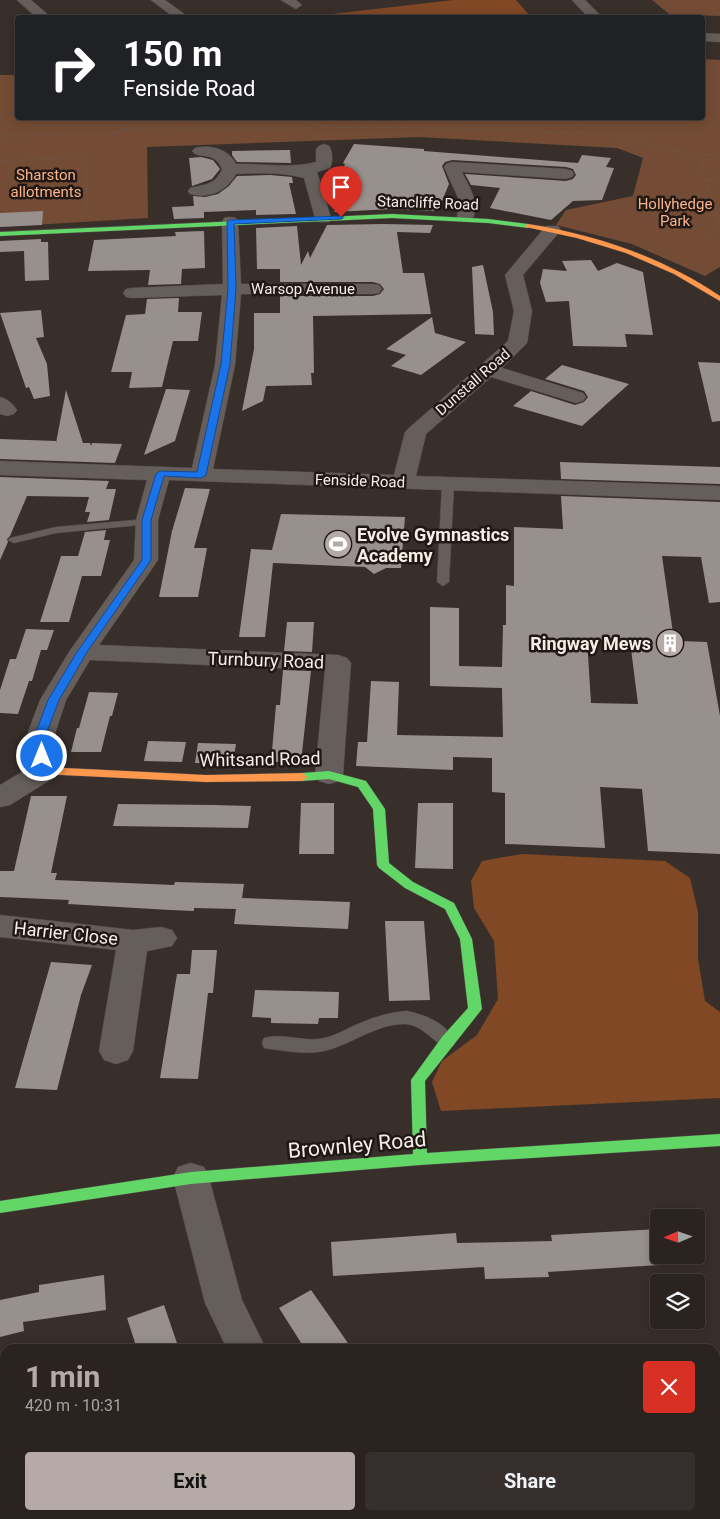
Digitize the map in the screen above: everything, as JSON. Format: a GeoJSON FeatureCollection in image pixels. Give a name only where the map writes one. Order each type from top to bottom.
{"type":"FeatureCollection","features":[{"type":"Feature","properties":{"kind":"street"},"geometry":{"type":"LineString","coordinates":[[23,0],[42,15]]}},
{"type":"Feature","properties":{"kind":"street"},"geometry":{"type":"LineString","coordinates":[[157,0],[180,15]]}},
{"type":"Feature","properties":{"kind":"street"},"geometry":{"type":"LineString","coordinates":[[578,0],[594,15]]}},
{"type":"Feature","properties":{"kind":"street"},"geometry":{"type":"LineString","coordinates":[[705,37],[720,38]]}},
{"type":"Feature","properties":{"kind":"street"},"geometry":{"type":"LineString","coordinates":[[300,171],[324,164],[324,149]]}},
{"type":"Feature","properties":{"kind":"street"},"geometry":{"type":"LineString","coordinates":[[196,191],[218,187],[225,180],[230,169],[225,158],[214,152],[200,151]]}},
{"type":"Feature","properties":{"kind":"street"},"geometry":{"type":"LineString","coordinates":[[464,217],[466,200],[450,164],[566,174]]}},
{"type":"Feature","properties":{"kind":"street"},"geometry":{"type":"LineString","coordinates":[[230,169],[271,168],[300,171],[310,175],[323,218]]}},
{"type":"Feature","properties":{"kind":"street","name":"Stancliffe Road"},"geometry":{"type":"LineString","coordinates":[[0,234],[392,215],[464,217],[504,221],[600,242],[652,261],[705,287],[720,299]]}},
{"type":"Feature","properties":{"kind":"street"},"geometry":{"type":"LineString","coordinates":[[201,475],[226,364],[232,289],[230,222]]}},
{"type":"Feature","properties":{"kind":"street","name":"Dunstall Road"},"geometry":{"type":"LineString","coordinates":[[403,482],[416,432],[517,343],[524,311],[514,275],[552,230]]}},
{"type":"Feature","properties":{"kind":"street","name":"Warsop Avenue"},"geometry":{"type":"LineString","coordinates":[[132,293],[232,289],[374,289]]}},
{"type":"Feature","properties":{"kind":"street"},"geometry":{"type":"LineString","coordinates":[[488,370],[576,397]]}},
{"type":"Feature","properties":{"kind":"street","name":"Fenside Road"},"geometry":{"type":"LineString","coordinates":[[0,468],[720,493]]}},
{"type":"Feature","properties":{"kind":"street"},"geometry":{"type":"LineString","coordinates":[[0,798],[45,771],[38,740],[53,700],[82,652],[146,560],[147,522],[160,474]]}},
{"type":"Feature","properties":{"kind":"street","name":"Turnbury Road"},"geometry":{"type":"LineString","coordinates":[[82,652],[338,663],[329,775]]}},
{"type":"Feature","properties":{"kind":"street","name":"Whitsand Road"},"geometry":{"type":"LineString","coordinates":[[45,771],[186,778],[260,779],[329,775],[362,784],[379,809],[383,864],[409,885],[450,906],[466,939],[475,1009],[447,1041],[418,1080],[420,1159]]}},
{"type":"Feature","properties":{"kind":"street","name":"Harrier Close"},"geometry":{"type":"LineString","coordinates":[[0,926],[147,939],[116,1051]]}},
{"type":"Feature","properties":{"kind":"street","name":"Brownley Road"},"geometry":{"type":"LineString","coordinates":[[0,1208],[191,1178],[420,1159],[720,1140]]}},
{"type":"Feature","properties":{"kind":"street"},"geometry":{"type":"LineString","coordinates":[[191,1178],[224,1302],[245,1344]]}},
{"type":"Feature","properties":{"kind":"lane"},"geometry":{"type":"LineString","coordinates":[[443,582],[448,484]]}},
{"type":"Feature","properties":{"kind":"lane"},"geometry":{"type":"LineString","coordinates":[[14,540],[56,530],[147,522]]}},
{"type":"Feature","properties":{"kind":"lane"},"geometry":{"type":"LineString","coordinates":[[270,1043],[322,1045],[384,1021],[401,1017],[419,1020],[434,1029],[447,1041]]}},
{"type":"Feature","properties":{"kind":"path"},"geometry":{"type":"LineString","coordinates":[[705,71],[720,72]]}},
{"type":"Feature","properties":{"kind":"path"},"geometry":{"type":"LineString","coordinates":[[0,136],[114,133],[135,127],[145,120]]}},
{"type":"Feature","properties":{"kind":"path"},"geometry":{"type":"LineString","coordinates":[[300,120],[328,126]]}},
{"type":"Feature","properties":{"kind":"path"},"geometry":{"type":"LineString","coordinates":[[579,120],[588,132]]}},
{"type":"Feature","properties":{"kind":"path"},"geometry":{"type":"LineString","coordinates":[[126,129],[165,127],[278,130],[328,126],[588,132],[600,133],[670,150],[701,155],[720,155]]}},
{"type":"Feature","properties":{"kind":"path"},"geometry":{"type":"LineString","coordinates":[[701,155],[705,180],[719,219],[716,229],[709,234]]}},
{"type":"Feature","properties":{"kind":"path"},"geometry":{"type":"LineString","coordinates":[[0,161],[83,158],[86,161],[87,210],[78,211]]}},
{"type":"Feature","properties":{"kind":"path"},"geometry":{"type":"LineString","coordinates":[[705,180],[719,180]]}},
{"type":"Feature","properties":{"kind":"green space"},"geometry":{"type":"Polygon","coordinates":[[[652,0],[720,0],[720,16],[669,14],[652,0]]]}},
{"type":"Feature","properties":{"kind":"green space","name":"Hollyhedge Park"},"geometry":{"type":"Polygon","coordinates":[[[705,59],[720,60],[720,267],[705,276],[632,244],[556,225],[566,210],[633,196],[643,158],[617,148],[419,137],[147,147],[148,218],[0,227],[0,75],[15,75],[15,120],[705,120],[705,59]]]}},
{"type":"Feature","properties":{"kind":"shaded area"},"geometry":{"type":"Polygon","coordinates":[[[453,0],[516,0],[529,15],[332,15],[453,0]]]}},
{"type":"Feature","properties":{"kind":"shaded area"},"geometry":{"type":"Polygon","coordinates":[[[522,854],[665,861],[690,878],[698,912],[698,959],[705,1001],[720,1012],[720,1098],[441,1111],[432,1082],[442,1061],[477,1035],[498,999],[494,941],[474,908],[471,881],[482,861],[522,854]]]}},
{"type":"Feature","properties":{"kind":"building"},"geometry":{"type":"Polygon","coordinates":[[[354,144],[578,163],[582,155],[611,158],[606,167],[614,168],[602,200],[573,201],[551,220],[490,208],[500,188],[471,185],[465,174],[566,181],[573,179],[576,175],[573,169],[452,160],[445,162],[442,166],[449,184],[438,211],[392,209],[334,212],[347,187],[340,186],[346,175],[340,175],[345,164],[343,163],[354,144]]]}},
{"type":"Feature","properties":{"kind":"building"},"geometry":{"type":"Polygon","coordinates":[[[290,150],[291,163],[237,162],[232,155],[232,151],[290,150]]]}},
{"type":"Feature","properties":{"kind":"building"},"geometry":{"type":"Polygon","coordinates":[[[201,157],[213,160],[220,169],[212,179],[192,186],[189,158],[201,157]]]}},
{"type":"Feature","properties":{"kind":"building"},"geometry":{"type":"Polygon","coordinates":[[[270,175],[292,177],[293,183],[289,183],[296,214],[256,215],[256,210],[204,212],[204,218],[174,219],[172,207],[194,206],[193,196],[205,197],[218,194],[229,186],[237,176],[270,175]]]}},
{"type":"Feature","properties":{"kind":"building"},"geometry":{"type":"Polygon","coordinates":[[[43,211],[42,225],[0,227],[0,213],[43,211]]]}},
{"type":"Feature","properties":{"kind":"building"},"geometry":{"type":"Polygon","coordinates":[[[327,225],[433,225],[430,233],[397,232],[403,273],[424,273],[431,314],[313,316],[314,373],[311,373],[312,385],[266,386],[263,401],[242,411],[254,349],[254,313],[280,313],[280,296],[373,296],[380,294],[384,289],[380,284],[373,282],[280,282],[280,269],[257,269],[256,228],[297,226],[301,265],[308,251],[310,258],[327,225]]]}},
{"type":"Feature","properties":{"kind":"building"},"geometry":{"type":"Polygon","coordinates":[[[204,231],[205,268],[182,269],[181,284],[148,285],[150,270],[88,271],[94,240],[176,236],[175,232],[204,231]]]}},
{"type":"Feature","properties":{"kind":"building"},"geometry":{"type":"Polygon","coordinates":[[[41,239],[41,242],[48,242],[49,280],[25,281],[24,251],[0,252],[0,241],[41,239]]]}},
{"type":"Feature","properties":{"kind":"building"},"geometry":{"type":"Polygon","coordinates":[[[591,260],[598,271],[617,263],[643,272],[653,335],[625,334],[627,347],[573,346],[569,301],[546,302],[540,283],[543,269],[567,271],[562,261],[591,260]]]}},
{"type":"Feature","properties":{"kind":"building"},"geometry":{"type":"Polygon","coordinates":[[[483,265],[493,312],[494,335],[475,334],[472,267],[483,265]]]}},
{"type":"Feature","properties":{"kind":"building"},"geometry":{"type":"Polygon","coordinates":[[[179,298],[178,312],[202,312],[198,341],[173,341],[162,387],[129,388],[132,372],[111,372],[126,315],[145,314],[147,299],[179,298]]]}},
{"type":"Feature","properties":{"kind":"building"},"geometry":{"type":"Polygon","coordinates":[[[41,310],[44,337],[36,338],[47,364],[50,396],[34,399],[29,387],[26,388],[0,313],[41,310]]]}},
{"type":"Feature","properties":{"kind":"building"},"geometry":{"type":"Polygon","coordinates":[[[432,317],[435,333],[466,342],[421,375],[391,366],[406,355],[386,349],[432,317]]]}},
{"type":"Feature","properties":{"kind":"building"},"geometry":{"type":"Polygon","coordinates":[[[698,362],[720,363],[720,421],[712,422],[698,362]]]}},
{"type":"Feature","properties":{"kind":"building"},"geometry":{"type":"Polygon","coordinates":[[[562,365],[629,384],[582,426],[513,406],[531,391],[575,405],[584,402],[588,397],[584,391],[545,379],[562,365]]]}},
{"type":"Feature","properties":{"kind":"building"},"geometry":{"type":"Polygon","coordinates":[[[166,389],[190,390],[175,441],[144,455],[166,389]]]}},
{"type":"Feature","properties":{"kind":"building"},"geometry":{"type":"Polygon","coordinates":[[[66,390],[83,443],[90,443],[91,446],[92,443],[122,444],[115,463],[0,459],[0,439],[56,441],[56,443],[66,390]]]}},
{"type":"Feature","properties":{"kind":"building"},"geometry":{"type":"Polygon","coordinates":[[[560,462],[720,467],[720,484],[561,479],[560,462]]]}},
{"type":"Feature","properties":{"kind":"building"},"geometry":{"type":"Polygon","coordinates":[[[0,477],[109,481],[106,489],[116,489],[109,520],[87,522],[90,512],[85,512],[89,497],[27,496],[7,539],[8,542],[0,560],[0,477]]]}},
{"type":"Feature","properties":{"kind":"building"},"geometry":{"type":"Polygon","coordinates":[[[185,488],[210,489],[194,548],[207,548],[198,597],[159,597],[172,531],[185,488]]]}},
{"type":"Feature","properties":{"kind":"building"},"geometry":{"type":"Polygon","coordinates":[[[561,496],[720,502],[720,602],[709,603],[701,557],[662,556],[673,633],[679,633],[680,641],[707,642],[720,716],[720,854],[648,851],[642,789],[600,787],[605,848],[505,844],[505,793],[492,792],[492,758],[453,757],[453,770],[356,766],[358,742],[367,742],[371,681],[399,682],[397,735],[503,737],[502,688],[430,686],[430,607],[459,608],[459,666],[502,667],[503,625],[506,625],[506,585],[514,586],[514,527],[563,529],[561,496]],[[587,639],[591,703],[638,704],[630,641],[587,639]]]}},
{"type":"Feature","properties":{"kind":"building","name":"Evolve Gymnastics Academy"},"geometry":{"type":"Polygon","coordinates":[[[281,514],[405,517],[401,568],[386,568],[374,574],[365,567],[273,563],[265,637],[239,637],[251,549],[272,550],[281,514]]]}},
{"type":"Feature","properties":{"kind":"building"},"geometry":{"type":"Polygon","coordinates":[[[106,530],[104,540],[110,540],[101,576],[82,576],[69,622],[40,622],[61,556],[78,556],[85,532],[106,530]]]}},
{"type":"Feature","properties":{"kind":"building"},"geometry":{"type":"Polygon","coordinates":[[[287,622],[314,622],[312,652],[284,651],[287,622]]]}},
{"type":"Feature","properties":{"kind":"building"},"geometry":{"type":"Polygon","coordinates":[[[26,629],[54,630],[47,650],[41,650],[32,681],[29,681],[18,714],[0,713],[0,690],[10,659],[16,659],[26,629]]]}},
{"type":"Feature","properties":{"kind":"building"},"geometry":{"type":"Polygon","coordinates":[[[283,670],[311,671],[301,762],[271,762],[276,705],[280,705],[283,670]]]}},
{"type":"Feature","properties":{"kind":"building"},"geometry":{"type":"Polygon","coordinates":[[[89,692],[118,693],[101,752],[71,752],[77,728],[79,728],[89,692]]]}},
{"type":"Feature","properties":{"kind":"building"},"geometry":{"type":"Polygon","coordinates":[[[148,741],[186,742],[182,762],[144,761],[148,741]]]}},
{"type":"Feature","properties":{"kind":"building"},"geometry":{"type":"Polygon","coordinates":[[[198,743],[236,744],[233,763],[195,763],[198,743]]]}},
{"type":"Feature","properties":{"kind":"building"},"geometry":{"type":"Polygon","coordinates":[[[31,796],[67,796],[51,873],[57,873],[55,880],[174,885],[175,882],[244,884],[242,898],[350,902],[348,929],[234,924],[236,909],[194,908],[194,911],[170,910],[68,904],[69,900],[0,897],[0,871],[14,871],[31,796]]]}},
{"type":"Feature","properties":{"kind":"building"},"geometry":{"type":"Polygon","coordinates":[[[301,803],[334,803],[334,854],[299,854],[301,803]]]}},
{"type":"Feature","properties":{"kind":"building"},"geometry":{"type":"Polygon","coordinates":[[[418,803],[453,803],[453,869],[415,868],[418,803]]]}},
{"type":"Feature","properties":{"kind":"building"},"geometry":{"type":"Polygon","coordinates":[[[118,804],[251,806],[248,828],[113,826],[118,804]]]}},
{"type":"Feature","properties":{"kind":"building"},"geometry":{"type":"Polygon","coordinates":[[[385,921],[424,921],[430,1000],[389,1001],[385,921]]]}},
{"type":"Feature","properties":{"kind":"building"},"geometry":{"type":"Polygon","coordinates":[[[192,950],[217,950],[213,993],[208,993],[198,1079],[160,1078],[177,974],[190,974],[192,950]]]}},
{"type":"Feature","properties":{"kind":"building"},"geometry":{"type":"Polygon","coordinates":[[[51,962],[92,965],[81,995],[57,1090],[15,1088],[51,962]]]}},
{"type":"Feature","properties":{"kind":"building"},"geometry":{"type":"Polygon","coordinates":[[[255,990],[339,992],[338,1018],[319,1018],[318,1024],[271,1023],[271,1018],[252,1017],[255,990]]]}},
{"type":"Feature","properties":{"kind":"building"},"geometry":{"type":"Polygon","coordinates":[[[650,1230],[650,1264],[659,1265],[548,1272],[549,1277],[485,1279],[484,1267],[333,1276],[331,1242],[456,1233],[457,1243],[552,1241],[551,1235],[650,1230]]]}},
{"type":"Feature","properties":{"kind":"building"},"geometry":{"type":"Polygon","coordinates":[[[104,1275],[106,1310],[23,1322],[24,1331],[0,1337],[0,1300],[39,1292],[39,1285],[104,1275]]]}},
{"type":"Feature","properties":{"kind":"building"},"geometry":{"type":"Polygon","coordinates":[[[311,1290],[349,1344],[302,1344],[279,1308],[311,1290]]]}},
{"type":"Feature","properties":{"kind":"building"},"geometry":{"type":"Polygon","coordinates":[[[164,1305],[177,1344],[135,1344],[127,1318],[164,1305]]]}},
{"type":"Feature","properties":{"kind":"traffic: fast"},"geometry":{"type":"LineString","coordinates":[[0,234],[392,216],[488,221],[528,226]]}},
{"type":"Feature","properties":{"kind":"traffic: fast"},"geometry":{"type":"LineString","coordinates":[[302,777],[329,775],[362,784],[379,809],[383,865],[409,885],[450,906],[466,939],[475,1009],[447,1041],[418,1080],[420,1159]]}},
{"type":"Feature","properties":{"kind":"traffic: fast"},"geometry":{"type":"LineString","coordinates":[[0,1207],[191,1178],[420,1159],[720,1140]]}},
{"type":"Feature","properties":{"kind":"traffic: slow"},"geometry":{"type":"LineString","coordinates":[[528,226],[578,236],[628,251],[677,272],[720,299]]}},
{"type":"Feature","properties":{"kind":"traffic: slow"},"geometry":{"type":"LineString","coordinates":[[45,771],[238,779],[302,777]]}},
{"type":"Feature","properties":{"kind":"place","name":"Evolve Gymnastics Academy"},"geometry":{"type":"Point","coordinates":[338,544]}},
{"type":"Feature","properties":{"kind":"place","name":"Ringway Mews"},"geometry":{"type":"Point","coordinates":[670,643]}},
{"type":"Feature","properties":{"kind":"route"},"geometry":{"type":"LineString","coordinates":[[42,756],[38,740],[53,700],[82,652],[146,560],[147,520],[160,474],[201,475],[226,364],[232,289],[230,222],[341,217]]}},
{"type":"Feature","properties":{"kind":"park label","name":"Sharston allotments"},"geometry":{"type":"Point","coordinates":[46,184]}}]}
